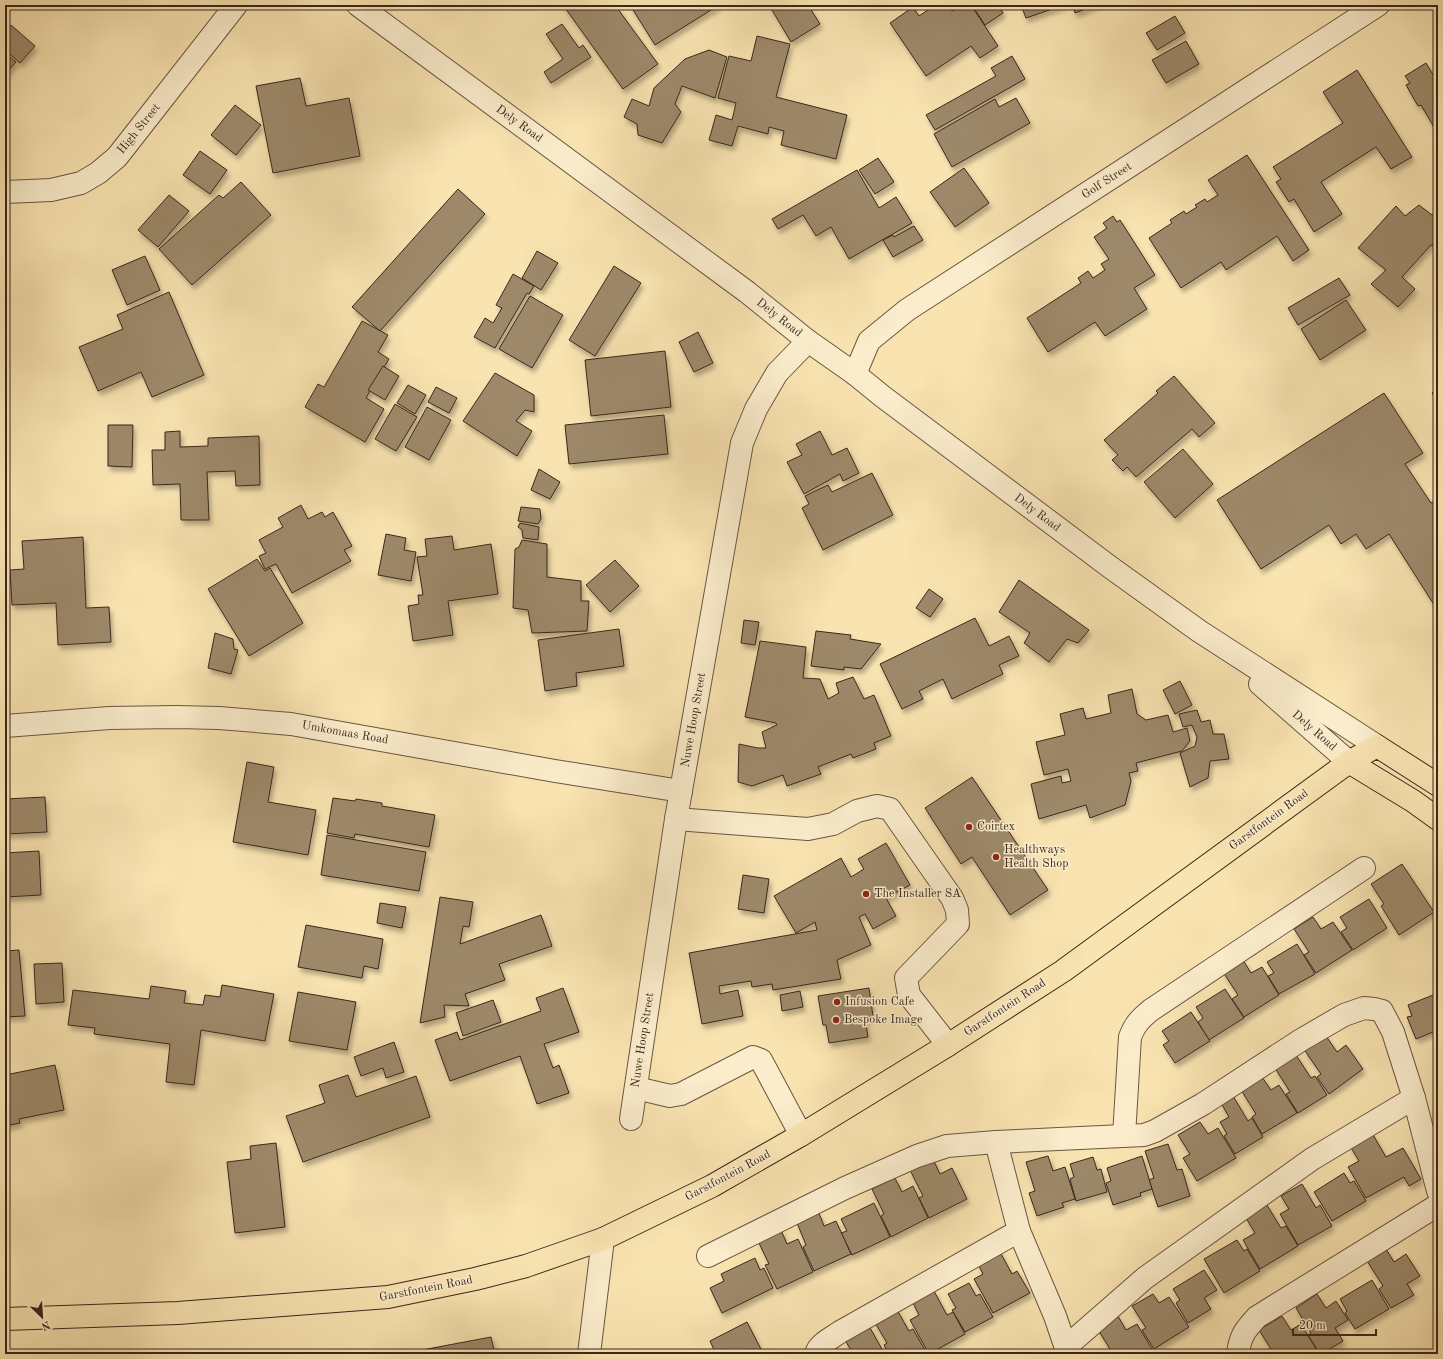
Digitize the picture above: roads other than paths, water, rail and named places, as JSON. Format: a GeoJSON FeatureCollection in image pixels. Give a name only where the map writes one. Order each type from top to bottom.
{"type":"FeatureCollection","features":[{"type":"Feature","properties":{"kind":"main road","name":"Garstfontein Road"},"geometry":{"type":"LineString","coordinates":[[5,1319],[178,1313],[388,1297],[476,1279],[526,1266],[604,1239],[712,1186],[801,1136],[948,1045],[1063,971],[1349,762],[1377,746]]}},
{"type":"Feature","properties":{"kind":"main road","name":"Dely Road"},"geometry":{"type":"LineString","coordinates":[[1377,746],[1438,785]]}},
{"type":"Feature","properties":{"kind":"main road","name":"Dely Road"},"geometry":{"type":"LineString","coordinates":[[1349,762],[1438,818]]}},
{"type":"Feature","properties":{"kind":"street","name":"High Street"},"geometry":{"type":"LineString","coordinates":[[5,192],[51,190],[81,183],[98,173],[117,156],[236,5]]}},
{"type":"Feature","properties":{"kind":"street","name":"Dely Road"},"geometry":{"type":"LineString","coordinates":[[358,5],[746,292],[808,341],[855,374],[1110,567],[1199,631],[1377,746]]}},
{"type":"Feature","properties":{"kind":"street","name":"Golf Street"},"geometry":{"type":"LineString","coordinates":[[855,374],[869,341],[907,310],[1378,5]]}},
{"type":"Feature","properties":{"kind":"street","name":"Nuwe Hoop Street"},"geometry":{"type":"LineString","coordinates":[[631,1119],[676,819],[742,443],[756,409],[777,373],[808,341]]}},
{"type":"Feature","properties":{"kind":"street","name":"Dely Road"},"geometry":{"type":"LineString","coordinates":[[1199,631],[1349,762]]}},
{"type":"Feature","properties":{"kind":"street","name":"Umkomaas Road"},"geometry":{"type":"LineString","coordinates":[[5,726],[108,718],[176,717],[219,718],[291,724],[681,791]]}},
{"type":"Feature","properties":{"kind":"street"},"geometry":{"type":"LineString","coordinates":[[676,819],[808,829],[832,824],[857,811],[877,806],[890,809],[952,898],[957,910],[958,924],[906,978],[909,995],[948,1045]]}},
{"type":"Feature","properties":{"kind":"street"},"geometry":{"type":"LineString","coordinates":[[1124,1136],[1130,1037],[1139,1020],[1150,1010],[1364,868]]}},
{"type":"Feature","properties":{"kind":"street"},"geometry":{"type":"LineString","coordinates":[[708,1256],[845,1188],[917,1156],[947,1146],[996,1142],[1144,1135],[1162,1127],[1203,1104],[1301,1040],[1344,1015],[1364,1008],[1382,1011],[1393,1032],[1414,1098],[1438,1191]]}},
{"type":"Feature","properties":{"kind":"street"},"geometry":{"type":"LineString","coordinates":[[636,1088],[670,1096],[681,1094],[753,1057],[761,1060],[801,1136]]}},
{"type":"Feature","properties":{"kind":"street"},"geometry":{"type":"LineString","coordinates":[[996,1142],[1019,1231],[1068,1350],[1145,1278],[1312,1159],[1414,1098]]}},
{"type":"Feature","properties":{"kind":"street"},"geometry":{"type":"LineString","coordinates":[[1238,1354],[1241,1337],[1245,1330],[1257,1317],[1438,1205]]}},
{"type":"Feature","properties":{"kind":"street"},"geometry":{"type":"LineString","coordinates":[[816,1354],[816,1351],[822,1344],[840,1332],[1019,1231]]}},
{"type":"Feature","properties":{"kind":"street"},"geometry":{"type":"LineString","coordinates":[[589,1354],[604,1239]]}},
{"type":"Feature","properties":{"kind":"place","name":"Coirtex"},"geometry":{"type":"Point","coordinates":[969,827]}},
{"type":"Feature","properties":{"kind":"place","name":"Healthways Health Shop"},"geometry":{"type":"Point","coordinates":[996,857]}},
{"type":"Feature","properties":{"kind":"place","name":"The Installer SA"},"geometry":{"type":"Point","coordinates":[866,894]}},
{"type":"Feature","properties":{"kind":"place","name":"Infusion Cafe"},"geometry":{"type":"Point","coordinates":[837,1002]}},
{"type":"Feature","properties":{"kind":"place","name":"Bespoke Image"},"geometry":{"type":"Point","coordinates":[836,1020]}}]}
